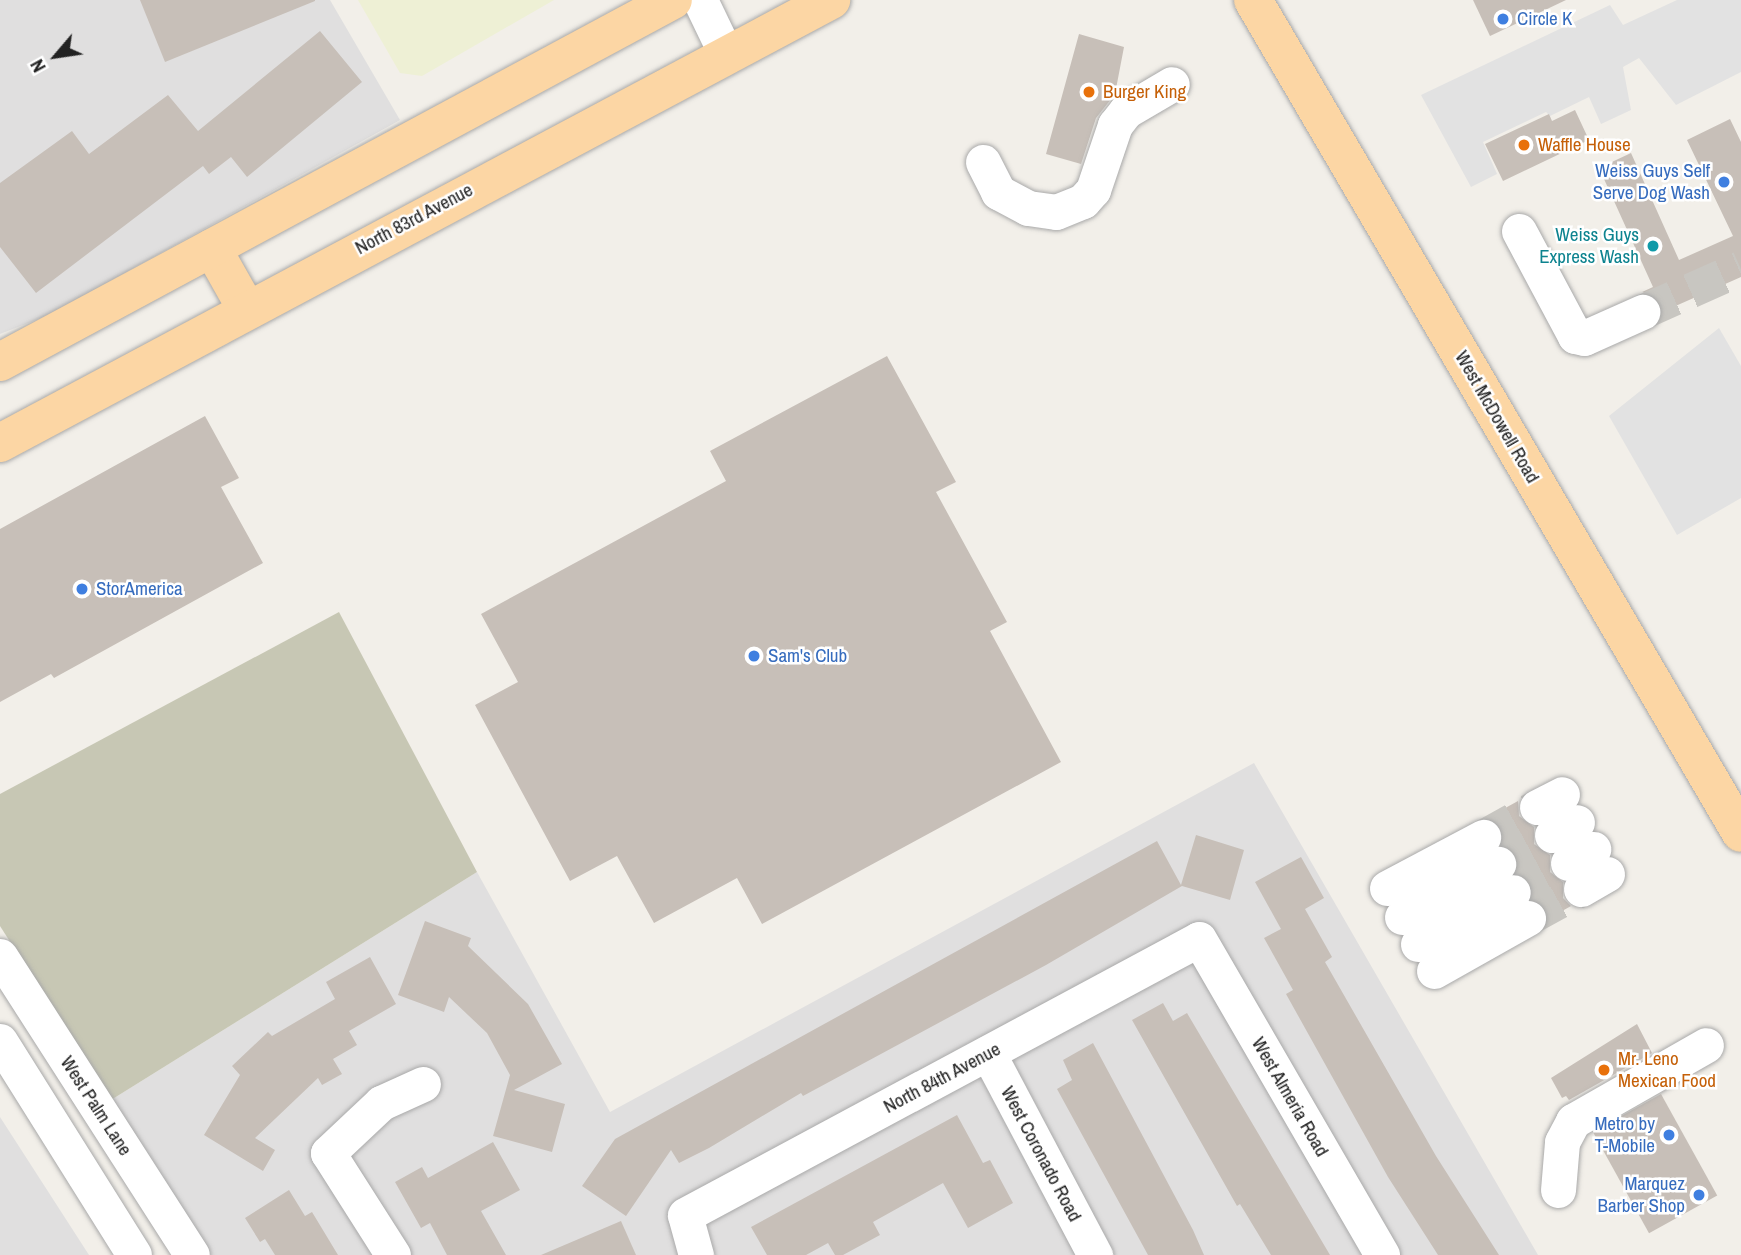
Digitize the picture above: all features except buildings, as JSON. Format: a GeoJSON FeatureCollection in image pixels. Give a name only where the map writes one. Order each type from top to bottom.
{"type":"FeatureCollection","features":[{"type":"Feature","properties":{"kind":"main road"},"geometry":{"type":"LineString","coordinates":[[0,362],[673,0]]}},
{"type":"Feature","properties":{"kind":"main road","name":"North 83rd Avenue"},"geometry":{"type":"LineString","coordinates":[[0,443],[246,309],[831,0]]}},
{"type":"Feature","properties":{"kind":"main road","name":"West McDowell Road"},"geometry":{"type":"LineString","coordinates":[[1253,0],[1741,833]]}},
{"type":"Feature","properties":{"kind":"main road"},"geometry":{"type":"LineString","coordinates":[[212,248],[246,309]]}},
{"type":"Feature","properties":{"kind":"street"},"geometry":{"type":"LineString","coordinates":[[700,0],[726,54]]}},
{"type":"Feature","properties":{"kind":"street"},"geometry":{"type":"LineString","coordinates":[[983,162],[998,192],[1028,208],[1056,212],[1083,201],[1093,190],[1115,125],[1126,111],[1172,84]]}},
{"type":"Feature","properties":{"kind":"street"},"geometry":{"type":"LineString","coordinates":[[1519,231],[1575,336],[1584,338],[1642,312]]}},
{"type":"Feature","properties":{"kind":"street"},"geometry":{"type":"LineString","coordinates":[[1505,878],[1410,930],[1505,878]]}},
{"type":"Feature","properties":{"kind":"street","name":"North 84th Avenue"},"geometry":{"type":"LineString","coordinates":[[696,1255],[685,1215],[1199,939]]}},
{"type":"Feature","properties":{"kind":"street","name":"West Almeria Road"},"geometry":{"type":"LineString","coordinates":[[1199,939],[1382,1255]]}},
{"type":"Feature","properties":{"kind":"street","name":"West Palm Lane"},"geometry":{"type":"LineString","coordinates":[[0,956],[13,1003],[192,1255]]}},
{"type":"Feature","properties":{"kind":"street"},"geometry":{"type":"LineString","coordinates":[[0,1041],[134,1255]]}},
{"type":"Feature","properties":{"kind":"street"},"geometry":{"type":"LineString","coordinates":[[1558,1190],[1562,1142],[1573,1121],[1706,1045]]}},
{"type":"Feature","properties":{"kind":"street","name":"West Coronado Road"},"geometry":{"type":"LineString","coordinates":[[988,1053],[1095,1255]]}},
{"type":"Feature","properties":{"kind":"street"},"geometry":{"type":"LineString","coordinates":[[393,1255],[328,1153],[381,1103],[423,1084]]}},
{"type":"Feature","properties":{"kind":"shaded area"},"geometry":{"type":"Polygon","coordinates":[[[0,0],[330,0],[400,120],[51,314],[0,334],[0,0]]]}},
{"type":"Feature","properties":{"kind":"shaded area"},"geometry":{"type":"Polygon","coordinates":[[[358,0],[554,0],[422,76],[400,73],[358,0]]]}},
{"type":"Feature","properties":{"kind":"shaded area"},"geometry":{"type":"Polygon","coordinates":[[[1677,0],[1741,0],[1741,72],[1676,105],[1639,58],[1623,67],[1631,110],[1601,124],[1589,97],[1550,116],[1546,112],[1483,142],[1497,174],[1471,187],[1421,95],[1610,5],[1623,25],[1677,0]]]}},
{"type":"Feature","properties":{"kind":"shaded area"},"geometry":{"type":"Polygon","coordinates":[[[1719,328],[1741,366],[1741,498],[1677,535],[1609,416],[1719,328]]]}},
{"type":"Feature","properties":{"kind":"shaded area"},"geometry":{"type":"Polygon","coordinates":[[[339,612],[477,872],[111,1100],[0,926],[0,794],[339,612]]]}},
{"type":"Feature","properties":{"kind":"shaded area"},"geometry":{"type":"Polygon","coordinates":[[[1254,763],[1538,1255],[211,1255],[111,1100],[477,872],[610,1112],[1254,763]]]}},
{"type":"Feature","properties":{"kind":"shaded area"},"geometry":{"type":"Polygon","coordinates":[[[0,1117],[89,1255],[0,1255],[0,1117]]]}},
{"type":"Feature","properties":{"kind":"tunnel"},"geometry":{"type":"LineString","coordinates":[[1642,312],[1741,268]]}},
{"type":"Feature","properties":{"kind":"tunnel"},"geometry":{"type":"LineString","coordinates":[[1483,837],[1537,807]]}},
{"type":"Feature","properties":{"kind":"tunnel"},"geometry":{"type":"LineString","coordinates":[[1498,864],[1552,835]]}},
{"type":"Feature","properties":{"kind":"tunnel"},"geometry":{"type":"LineString","coordinates":[[1513,892],[1568,863]]}},
{"type":"Feature","properties":{"kind":"tunnel"},"geometry":{"type":"LineString","coordinates":[[1528,918],[1581,889]]}},
{"type":"Feature","properties":{"kind":"place","name":"Circle K"},"geometry":{"type":"Point","coordinates":[1503,19]}},
{"type":"Feature","properties":{"kind":"place","name":"Burger King"},"geometry":{"type":"Point","coordinates":[1089,92]}},
{"type":"Feature","properties":{"kind":"place","name":"Waffle House"},"geometry":{"type":"Point","coordinates":[1524,145]}},
{"type":"Feature","properties":{"kind":"place","name":"Weiss Guys Self Serve Dog Wash"},"geometry":{"type":"Point","coordinates":[1724,182]}},
{"type":"Feature","properties":{"kind":"place","name":"Weiss Guys Express Wash"},"geometry":{"type":"Point","coordinates":[1653,246]}},
{"type":"Feature","properties":{"kind":"place","name":"StorAmerica"},"geometry":{"type":"Point","coordinates":[82,589]}},
{"type":"Feature","properties":{"kind":"place","name":"Sam's Club"},"geometry":{"type":"Point","coordinates":[754,656]}},
{"type":"Feature","properties":{"kind":"place","name":"Mr. Leno Mexican Food"},"geometry":{"type":"Point","coordinates":[1604,1070]}},
{"type":"Feature","properties":{"kind":"place","name":"Metro by T-Mobile"},"geometry":{"type":"Point","coordinates":[1669,1135]}},
{"type":"Feature","properties":{"kind":"place","name":"Marquez Barber Shop"},"geometry":{"type":"Point","coordinates":[1699,1195]}}]}
